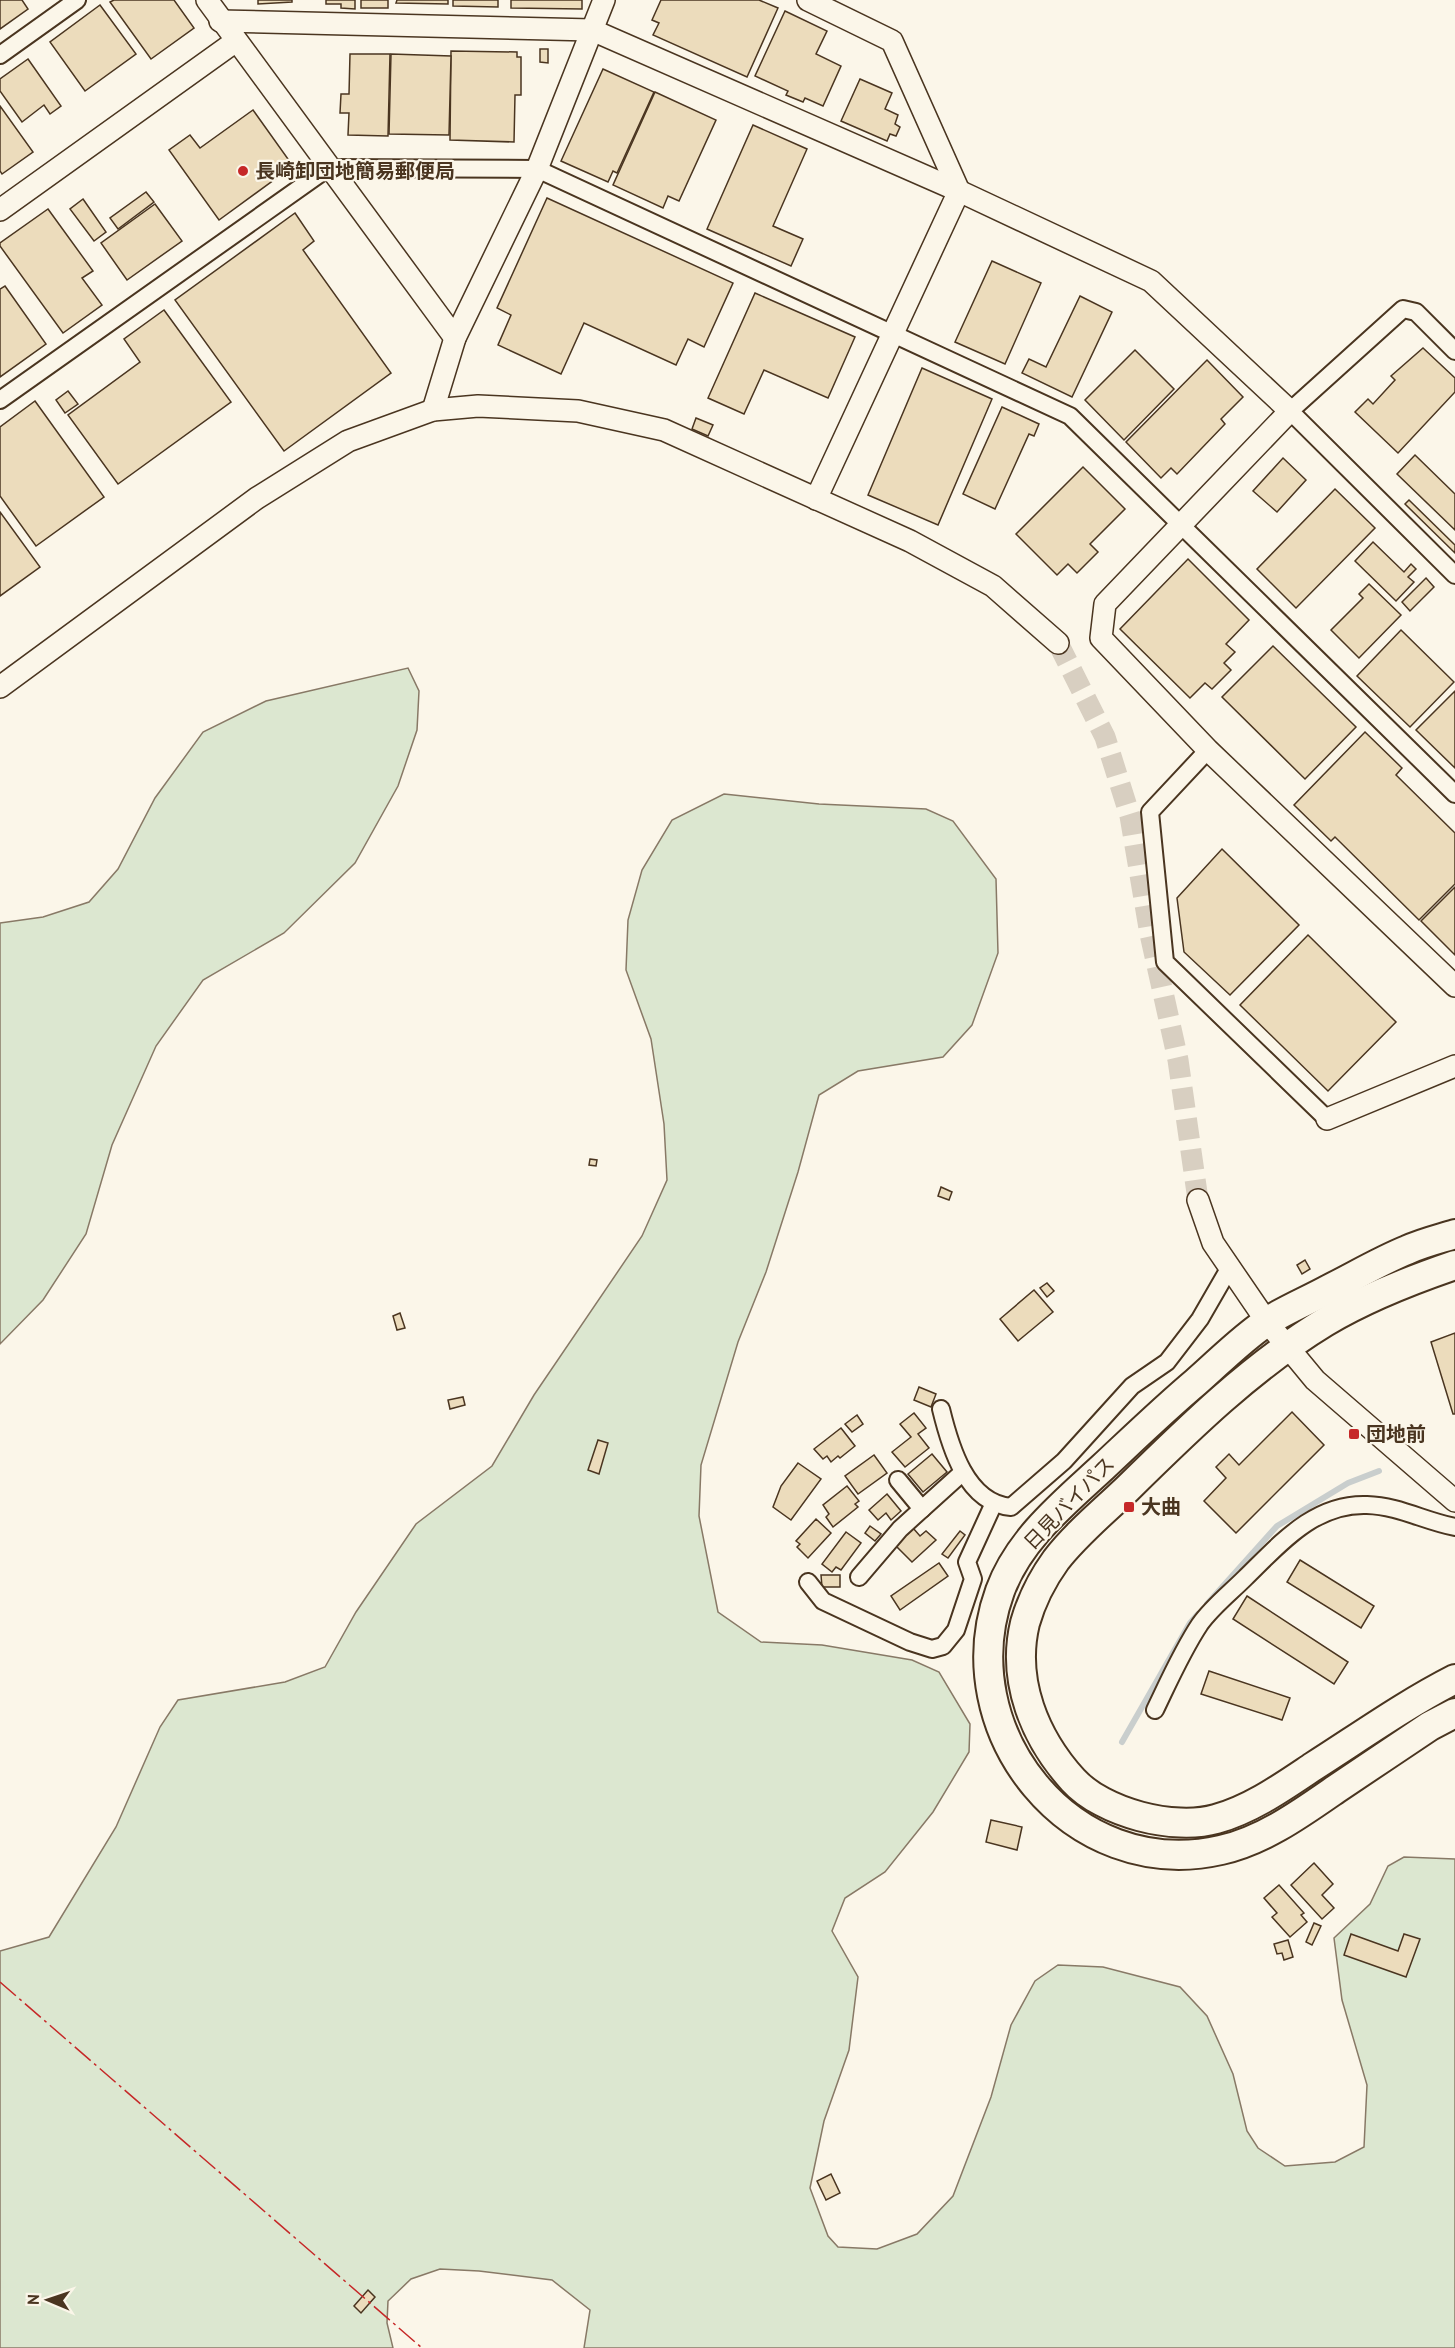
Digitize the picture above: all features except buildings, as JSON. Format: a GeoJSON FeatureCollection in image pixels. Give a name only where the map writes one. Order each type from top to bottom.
{"type":"FeatureCollection","features":[{"type":"Feature","properties":{"kind":"highway","name":"日見バイパス"},"geometry":{"type":"LineString","coordinates":[[1455,1234],[1408,1249],[1267,1322],[1166,1408],[1047,1519],[1011,1565],[992,1619],[988,1656],[990,1692],[1002,1734],[1031,1781],[1051,1804],[1085,1828],[1107,1840],[1182,1854],[1223,1850],[1278,1829],[1430,1726],[1455,1713]]}},
{"type":"Feature","properties":{"kind":"highway","name":"日見バイパス"},"geometry":{"type":"LineString","coordinates":[[1455,1266],[1417,1278],[1327,1321],[1247,1376],[1193,1424],[1055,1561],[1034,1600],[1025,1623],[1021,1651],[1023,1685],[1028,1706],[1054,1758],[1077,1785],[1108,1804],[1129,1813],[1184,1823],[1216,1819],[1267,1797],[1421,1697],[1455,1679]]}},
{"type":"Feature","properties":{"kind":"street"},"geometry":{"type":"LineString","coordinates":[[0,55],[76,0]]}},
{"type":"Feature","properties":{"kind":"street"},"geometry":{"type":"LineString","coordinates":[[207,0],[220,21],[455,338]]}},
{"type":"Feature","properties":{"kind":"street"},"geometry":{"type":"LineString","coordinates":[[433,410],[455,338],[537,170],[604,0]]}},
{"type":"Feature","properties":{"kind":"street"},"geometry":{"type":"LineString","coordinates":[[808,0],[892,41],[959,191],[816,499]]}},
{"type":"Feature","properties":{"kind":"street"},"geometry":{"type":"LineString","coordinates":[[220,21],[592,30],[959,191],[1151,281],[1290,411],[1455,575]]}},
{"type":"Feature","properties":{"kind":"street"},"geometry":{"type":"LineString","coordinates":[[0,210],[236,41]]}},
{"type":"Feature","properties":{"kind":"street"},"geometry":{"type":"LineString","coordinates":[[0,400],[328,168],[537,170],[1070,416],[1455,794]]}},
{"type":"Feature","properties":{"kind":"street"},"geometry":{"type":"LineString","coordinates":[[1455,351],[1416,312],[1403,309],[1290,411],[1105,604],[1101,638],[1208,750],[1455,986]]}},
{"type":"Feature","properties":{"kind":"street"},"geometry":{"type":"LineString","coordinates":[[0,687],[257,498],[348,441],[395,421],[433,410],[510,407],[578,411],[616,417],[664,430],[910,541],[993,586],[1058,643]]}},
{"type":"Feature","properties":{"kind":"street"},"geometry":{"type":"LineString","coordinates":[[1208,750],[1150,812],[1165,962],[1328,1119],[1455,1066]]}},
{"type":"Feature","properties":{"kind":"street"},"geometry":{"type":"LineString","coordinates":[[1198,1200],[1213,1243],[1267,1322],[1315,1380],[1455,1501]]}},
{"type":"Feature","properties":{"kind":"street"},"geometry":{"type":"LineString","coordinates":[[941,1409],[948,1438],[963,1472],[980,1493],[994,1503],[1011,1508],[1064,1461],[1132,1386],[1167,1362],[1200,1319],[1230,1268]]}},
{"type":"Feature","properties":{"kind":"street"},"geometry":{"type":"LineString","coordinates":[[859,1577],[900,1529],[963,1472]]}},
{"type":"Feature","properties":{"kind":"street"},"geometry":{"type":"LineString","coordinates":[[898,1480],[922,1509]]}},
{"type":"Feature","properties":{"kind":"street"},"geometry":{"type":"LineString","coordinates":[[808,1582],[823,1601],[910,1642],[932,1649],[943,1646],[956,1630],[973,1579],[967,1562],[994,1503]]}},
{"type":"Feature","properties":{"kind":"street"},"geometry":{"type":"LineString","coordinates":[[1155,1710],[1185,1648],[1202,1622],[1295,1529],[1332,1508],[1365,1504],[1400,1508],[1440,1524],[1455,1527]]}},
{"type":"Feature","properties":{"kind":"green space"},"geometry":{"type":"Polygon","coordinates":[[[408,668],[419,691],[417,730],[398,786],[355,863],[284,933],[203,980],[156,1046],[112,1145],[86,1234],[43,1300],[0,1344],[0,923],[43,917],[89,902],[118,869],[155,798],[203,732],[266,701],[408,668]]]}},
{"type":"Feature","properties":{"kind":"green space"},"geometry":{"type":"Polygon","coordinates":[[[724,794],[819,804],[926,809],[953,821],[996,879],[998,953],[972,1025],[943,1057],[858,1071],[819,1095],[798,1172],[766,1272],[738,1342],[701,1465],[699,1516],[718,1612],[761,1642],[822,1645],[912,1660],[939,1672],[970,1724],[969,1752],[933,1812],[885,1872],[845,1898],[832,1931],[858,1977],[849,2050],[824,2121],[810,2188],[828,2236],[838,2247],[877,2249],[917,2234],[953,2196],[991,2097],[1011,2025],[1035,1981],[1058,1965],[1103,1967],[1180,1987],[1207,2016],[1233,2074],[1247,2131],[1258,2148],[1285,2166],[1335,2162],[1364,2147],[1367,2085],[1342,2000],[1334,1938],[1370,1904],[1388,1866],[1404,1857],[1455,1859],[1455,2348],[584,2348],[590,2310],[552,2280],[479,2271],[440,2269],[411,2279],[388,2301],[387,2323],[393,2348],[0,2348],[0,1951],[49,1937],[116,1827],[160,1727],[178,1700],[285,1682],[325,1667],[356,1612],[416,1524],[492,1466],[534,1395],[642,1236],[667,1180],[664,1124],[651,1039],[626,970],[628,920],[642,870],[672,820],[724,794]]]}},
{"type":"Feature","properties":{"kind":"waterway"},"geometry":{"type":"LineString","coordinates":[[1207,1604],[1277,1526],[1348,1483],[1379,1471]]}},
{"type":"Feature","properties":{"kind":"waterway"},"geometry":{"type":"LineString","coordinates":[[1122,1742],[1190,1623],[1198,1614]]}},
{"type":"Feature","properties":{"kind":"tunnel"},"geometry":{"type":"LineString","coordinates":[[1058,643],[1105,737],[1130,816],[1150,934],[1178,1060],[1198,1200]]}},
{"type":"Feature","properties":{"kind":"power"},"geometry":{"type":"LineString","coordinates":[[0,1982],[422,2348]]}},
{"type":"Feature","properties":{"kind":"place","name":"長崎卸団地簡易郵便局"},"geometry":{"type":"Point","coordinates":[243,171]}},
{"type":"Feature","properties":{"kind":"place","name":"団地前"},"geometry":{"type":"Point","coordinates":[1354,1434]}},
{"type":"Feature","properties":{"kind":"place","name":"大曲"},"geometry":{"type":"Point","coordinates":[1129,1507]}}]}
